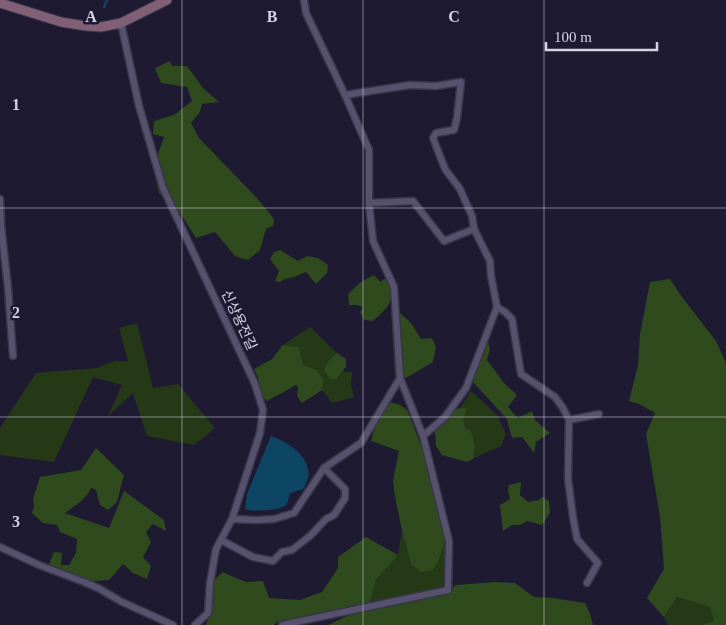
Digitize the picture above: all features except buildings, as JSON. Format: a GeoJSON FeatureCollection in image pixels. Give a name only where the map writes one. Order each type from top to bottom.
{"type":"FeatureCollection","features":[{"type":"Feature","properties":{"kind":"main road"},"geometry":{"type":"LineString","coordinates":[[0,3],[61,22],[101,27],[121,23],[167,0]]}},
{"type":"Feature","properties":{"kind":"street"},"geometry":{"type":"LineString","coordinates":[[282,625],[448,590],[449,541],[423,436],[400,378],[394,287],[373,241],[369,203],[369,150],[306,14],[304,0]]}},
{"type":"Feature","properties":{"kind":"street","name":"신상용전길"},"geometry":{"type":"LineString","coordinates":[[121,23],[139,106],[163,188],[256,384],[263,410],[260,433],[232,519],[216,549],[208,613],[195,625]]}},
{"type":"Feature","properties":{"kind":"street"},"geometry":{"type":"LineString","coordinates":[[345,95],[410,85],[436,86],[461,82],[454,130],[436,134],[433,138],[445,169],[460,189],[472,216],[474,229],[490,261],[497,307],[466,388],[445,417],[423,436]]}},
{"type":"Feature","properties":{"kind":"street"},"geometry":{"type":"LineString","coordinates":[[0,199],[13,356]]}},
{"type":"Feature","properties":{"kind":"street"},"geometry":{"type":"LineString","coordinates":[[369,203],[413,200],[444,240],[474,229]]}},
{"type":"Feature","properties":{"kind":"street"},"geometry":{"type":"LineString","coordinates":[[0,290],[8,288]]}},
{"type":"Feature","properties":{"kind":"street"},"geometry":{"type":"LineString","coordinates":[[497,307],[512,319],[521,374],[555,397],[564,408],[568,420],[568,479],[576,539],[598,563],[587,583]]}},
{"type":"Feature","properties":{"kind":"street"},"geometry":{"type":"LineString","coordinates":[[232,519],[274,519],[294,513],[324,468],[361,443],[400,378]]}},
{"type":"Feature","properties":{"kind":"street"},"geometry":{"type":"LineString","coordinates":[[568,420],[599,414]]}},
{"type":"Feature","properties":{"kind":"street"},"geometry":{"type":"LineString","coordinates":[[221,540],[253,557],[273,561],[282,552],[292,550],[310,536],[326,518],[334,515],[345,498],[345,489],[324,468]]}},
{"type":"Feature","properties":{"kind":"street"},"geometry":{"type":"LineString","coordinates":[[0,547],[39,565],[98,588],[122,602],[173,625]]}},
{"type":"Feature","properties":{"kind":"green space"},"geometry":{"type":"Polygon","coordinates":[[[170,61],[172,66],[187,66],[203,88],[219,102],[202,104],[200,112],[191,123],[199,138],[257,198],[274,219],[273,226],[266,229],[260,250],[248,260],[235,256],[215,232],[196,238],[175,205],[159,193],[153,168],[164,137],[153,134],[154,121],[174,115],[192,101],[187,87],[161,83],[155,68],[170,61]]]}},
{"type":"Feature","properties":{"kind":"green space"},"geometry":{"type":"Polygon","coordinates":[[[280,250],[298,261],[307,256],[318,258],[328,265],[327,273],[316,284],[306,272],[280,282],[275,281],[279,271],[270,259],[274,252],[280,250]]]}},
{"type":"Feature","properties":{"kind":"green space"},"geometry":{"type":"Polygon","coordinates":[[[374,275],[380,282],[386,278],[392,291],[392,297],[387,307],[373,321],[364,320],[360,312],[363,307],[349,305],[348,294],[361,282],[374,275]]]}},
{"type":"Feature","properties":{"kind":"green space"},"geometry":{"type":"Polygon","coordinates":[[[670,279],[716,341],[726,363],[726,625],[700,625],[714,621],[710,607],[677,597],[664,617],[647,598],[664,569],[660,517],[646,434],[655,413],[629,401],[638,365],[640,334],[650,282],[670,279]]]}},
{"type":"Feature","properties":{"kind":"green space"},"geometry":{"type":"Polygon","coordinates":[[[391,305],[411,323],[421,339],[432,338],[436,347],[433,362],[406,378],[395,376],[391,305]]]}},
{"type":"Feature","properties":{"kind":"green space"},"geometry":{"type":"Polygon","coordinates":[[[137,323],[153,388],[178,384],[215,428],[194,445],[147,436],[133,393],[108,416],[122,385],[93,377],[54,462],[0,455],[0,428],[36,373],[96,368],[115,361],[128,361],[119,328],[137,323]]]}},
{"type":"Feature","properties":{"kind":"green space"},"geometry":{"type":"Polygon","coordinates":[[[310,327],[337,353],[329,360],[337,379],[343,372],[352,372],[351,384],[354,397],[332,403],[322,390],[324,378],[317,370],[303,366],[299,347],[283,345],[310,327]]]}},
{"type":"Feature","properties":{"kind":"green space"},"geometry":{"type":"Polygon","coordinates":[[[487,338],[490,349],[487,360],[504,383],[517,395],[508,407],[518,418],[532,411],[535,420],[550,433],[536,442],[534,453],[522,437],[513,438],[507,419],[471,380],[487,338]]]}},
{"type":"Feature","properties":{"kind":"green space"},"geometry":{"type":"Polygon","coordinates":[[[283,345],[299,347],[303,365],[317,370],[324,379],[322,390],[302,403],[297,396],[298,386],[295,385],[267,401],[262,396],[257,382],[259,380],[254,369],[272,359],[283,345]]]}},
{"type":"Feature","properties":{"kind":"green space"},"geometry":{"type":"Polygon","coordinates":[[[337,353],[346,359],[346,367],[337,379],[330,379],[324,370],[329,360],[337,353]]]}},
{"type":"Feature","properties":{"kind":"green space"},"geometry":{"type":"Polygon","coordinates":[[[471,391],[497,415],[506,434],[501,446],[474,458],[475,445],[463,420],[468,409],[460,408],[471,391]]]}},
{"type":"Feature","properties":{"kind":"green space"},"geometry":{"type":"Polygon","coordinates":[[[390,402],[400,405],[407,410],[425,455],[446,537],[439,560],[433,570],[421,572],[411,564],[402,530],[393,480],[399,451],[371,441],[376,424],[390,402]]]}},
{"type":"Feature","properties":{"kind":"green space"},"geometry":{"type":"Polygon","coordinates":[[[460,408],[468,408],[463,420],[466,428],[471,431],[475,445],[474,458],[467,462],[442,455],[436,446],[435,431],[441,416],[460,408]]]}},
{"type":"Feature","properties":{"kind":"green space"},"geometry":{"type":"Polygon","coordinates":[[[96,448],[124,475],[117,502],[108,510],[100,505],[96,490],[91,488],[83,499],[65,513],[109,528],[124,491],[164,520],[166,531],[153,524],[146,532],[151,542],[143,557],[151,566],[147,579],[133,573],[123,564],[109,580],[79,582],[46,571],[54,552],[62,553],[61,565],[69,565],[76,553],[77,539],[60,532],[57,525],[43,523],[32,513],[33,499],[40,477],[81,470],[96,448]]]}},
{"type":"Feature","properties":{"kind":"green space"},"geometry":{"type":"Polygon","coordinates":[[[521,482],[520,495],[528,502],[539,500],[542,497],[549,501],[550,513],[542,525],[527,521],[520,525],[512,525],[503,531],[500,505],[510,499],[509,485],[521,482]]]}},
{"type":"Feature","properties":{"kind":"green space"},"geometry":{"type":"Polygon","coordinates":[[[402,530],[411,564],[439,560],[446,537],[444,588],[370,602],[376,580],[398,555],[402,530]]]}},
{"type":"Feature","properties":{"kind":"green space"},"geometry":{"type":"Polygon","coordinates":[[[366,537],[398,555],[376,580],[370,602],[350,606],[313,622],[277,622],[274,625],[205,625],[211,610],[214,580],[223,572],[246,582],[263,581],[269,598],[300,600],[322,592],[338,568],[338,557],[366,537]]]}},
{"type":"Feature","properties":{"kind":"green space"},"geometry":{"type":"Polygon","coordinates":[[[494,582],[515,583],[534,597],[585,603],[593,625],[328,625],[351,614],[387,603],[441,596],[456,585],[494,582]]]}},
{"type":"Feature","properties":{"kind":"green space"},"geometry":{"type":"Polygon","coordinates":[[[677,597],[710,607],[714,621],[700,625],[668,625],[664,617],[677,597]]]}},
{"type":"Feature","properties":{"kind":"water"},"geometry":{"type":"Polygon","coordinates":[[[271,436],[285,442],[303,457],[308,470],[307,481],[303,489],[290,493],[287,504],[283,507],[267,510],[245,510],[247,494],[271,436]]]}},
{"type":"Feature","properties":{"kind":"waterway"},"geometry":{"type":"LineString","coordinates":[[104,7],[107,0]]}}]}
